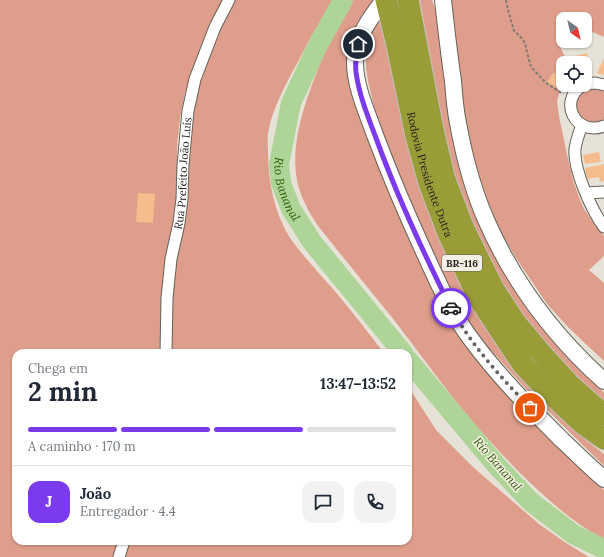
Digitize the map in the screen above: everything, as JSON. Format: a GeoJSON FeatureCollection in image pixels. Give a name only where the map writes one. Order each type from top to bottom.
{"type":"FeatureCollection","features":[{"type":"Feature","properties":{"kind":"highway","name":"Rodovia Presidente Dutra"},"geometry":{"type":"LineString","coordinates":[[385,0],[397,45],[416,136],[429,183],[448,233],[478,297],[523,365],[583,424],[604,439]]}},
{"type":"Feature","properties":{"kind":"highway","name":"Rodovia Presidente Dutra"},"geometry":{"type":"LineString","coordinates":[[408,0],[433,130],[444,177],[463,227],[493,288],[515,322],[571,386],[604,415]]}},
{"type":"Feature","properties":{"kind":"main road"},"geometry":{"type":"LineString","coordinates":[[385,0],[369,21],[361,37],[356,52],[356,71],[364,103],[387,168],[419,243],[452,309],[471,340],[500,375],[541,419],[604,479]]}},
{"type":"Feature","properties":{"kind":"main road"},"geometry":{"type":"LineString","coordinates":[[442,0],[457,122],[476,192],[486,220],[505,257],[537,308],[564,342],[604,381]]}},
{"type":"Feature","properties":{"kind":"street","name":"Rua Prefeito João Luís"},"geometry":{"type":"LineString","coordinates":[[166,349],[167,298],[171,259],[179,223],[182,199],[183,165],[188,111],[195,79],[215,27],[229,0]]}},
{"type":"Feature","properties":{"kind":"street"},"geometry":{"type":"LineString","coordinates":[[592,84],[604,85]]}},
{"type":"Feature","properties":{"kind":"street"},"geometry":{"type":"LineString","coordinates":[[575,92],[572,97],[571,105],[572,113],[576,120],[587,127],[598,128],[604,126]]}},
{"type":"Feature","properties":{"kind":"street"},"geometry":{"type":"LineString","coordinates":[[582,125],[577,140],[575,156],[576,165],[593,209],[604,227]]}},
{"type":"Feature","properties":{"kind":"street"},"geometry":{"type":"LineString","coordinates":[[586,193],[604,192]]}},
{"type":"Feature","properties":{"kind":"street"},"geometry":{"type":"LineString","coordinates":[[119,557],[123,545]]}},
{"type":"Feature","properties":{"kind":"path"},"geometry":{"type":"LineString","coordinates":[[506,0],[514,31],[520,36],[525,44],[532,68],[548,85],[572,97]]}},
{"type":"Feature","properties":{"kind":"shaded area"},"geometry":{"type":"Polygon","coordinates":[[[0,0],[225,0],[191,75],[185,93],[180,118],[177,145],[178,197],[163,349],[12,349],[12,545],[120,545],[116,557],[0,557],[0,0]]]}},
{"type":"Feature","properties":{"kind":"shaded area"},"geometry":{"type":"Polygon","coordinates":[[[232,0],[333,0],[290,76],[273,113],[268,133],[269,174],[276,207],[284,228],[290,238],[381,349],[170,349],[169,305],[189,123],[202,69],[232,0]]]}},
{"type":"Feature","properties":{"kind":"shaded area"},"geometry":{"type":"Polygon","coordinates":[[[350,0],[373,0],[357,34],[352,57],[436,290],[604,490],[604,539],[580,525],[549,500],[519,472],[482,432],[455,401],[394,320],[322,231],[305,203],[298,185],[296,171],[295,156],[299,126],[321,60],[350,0]]]}},
{"type":"Feature","properties":{"kind":"shaded area"},"geometry":{"type":"Polygon","coordinates":[[[420,0],[432,0],[436,12],[457,145],[552,338],[604,393],[604,405],[544,345],[497,279],[459,192],[446,145],[420,0]]]}},
{"type":"Feature","properties":{"kind":"shaded area"},"geometry":{"type":"Polygon","coordinates":[[[452,0],[604,0],[604,37],[592,32],[592,12],[556,12],[556,48],[561,48],[565,56],[556,56],[556,92],[560,92],[557,101],[559,116],[573,180],[584,209],[604,236],[604,256],[589,270],[604,283],[604,361],[569,328],[547,304],[516,258],[497,226],[473,156],[463,112],[452,20],[452,0]]]}},
{"type":"Feature","properties":{"kind":"shaded area"},"geometry":{"type":"Polygon","coordinates":[[[380,16],[420,174],[569,425],[604,454],[604,466],[526,389],[478,336],[459,309],[423,238],[376,115],[368,81],[366,55],[369,36],[380,16]]]}},
{"type":"Feature","properties":{"kind":"shaded area"},"geometry":{"type":"Polygon","coordinates":[[[592,88],[604,89],[604,122],[585,124],[574,107],[581,92],[592,92],[592,88]]]}},
{"type":"Feature","properties":{"kind":"shaded area"},"geometry":{"type":"Polygon","coordinates":[[[412,392],[436,430],[474,468],[539,524],[589,557],[124,557],[128,545],[412,545],[412,392]]]}},
{"type":"Feature","properties":{"kind":"building"},"geometry":{"type":"Polygon","coordinates":[[[587,53],[588,56],[575,56],[587,53]]]}},
{"type":"Feature","properties":{"kind":"building"},"geometry":{"type":"Polygon","coordinates":[[[604,58],[604,75],[597,73],[604,58]]]}},
{"type":"Feature","properties":{"kind":"building"},"geometry":{"type":"Polygon","coordinates":[[[553,73],[556,74],[556,87],[547,82],[553,73]]]}},
{"type":"Feature","properties":{"kind":"building"},"geometry":{"type":"Polygon","coordinates":[[[599,152],[601,162],[585,164],[583,155],[599,152]]]}},
{"type":"Feature","properties":{"kind":"building"},"geometry":{"type":"Polygon","coordinates":[[[604,164],[604,181],[600,182],[599,177],[587,179],[585,168],[604,164]]]}},
{"type":"Feature","properties":{"kind":"building"},"geometry":{"type":"Polygon","coordinates":[[[138,193],[155,194],[153,223],[136,222],[138,193]]]}},
{"type":"Feature","properties":{"kind":"waterway","name":"Rio Bananal"},"geometry":{"type":"LineString","coordinates":[[343,0],[317,47],[291,103],[279,164],[281,183],[291,209],[312,242],[400,349]]}},
{"type":"Feature","properties":{"kind":"waterway","name":"Rio Bananal"},"geometry":{"type":"LineString","coordinates":[[412,365],[497,466],[530,501],[573,534],[604,549]]}},
{"type":"Feature","properties":{"kind":"way so far"},"geometry":{"type":"LineString","coordinates":[[451,308],[471,340],[530,408]]}},
{"type":"Feature","properties":{"kind":"route"},"geometry":{"type":"LineString","coordinates":[[358,44],[355,61],[356,71],[357,80],[364,103],[387,168],[416,236],[451,308]]}}]}
